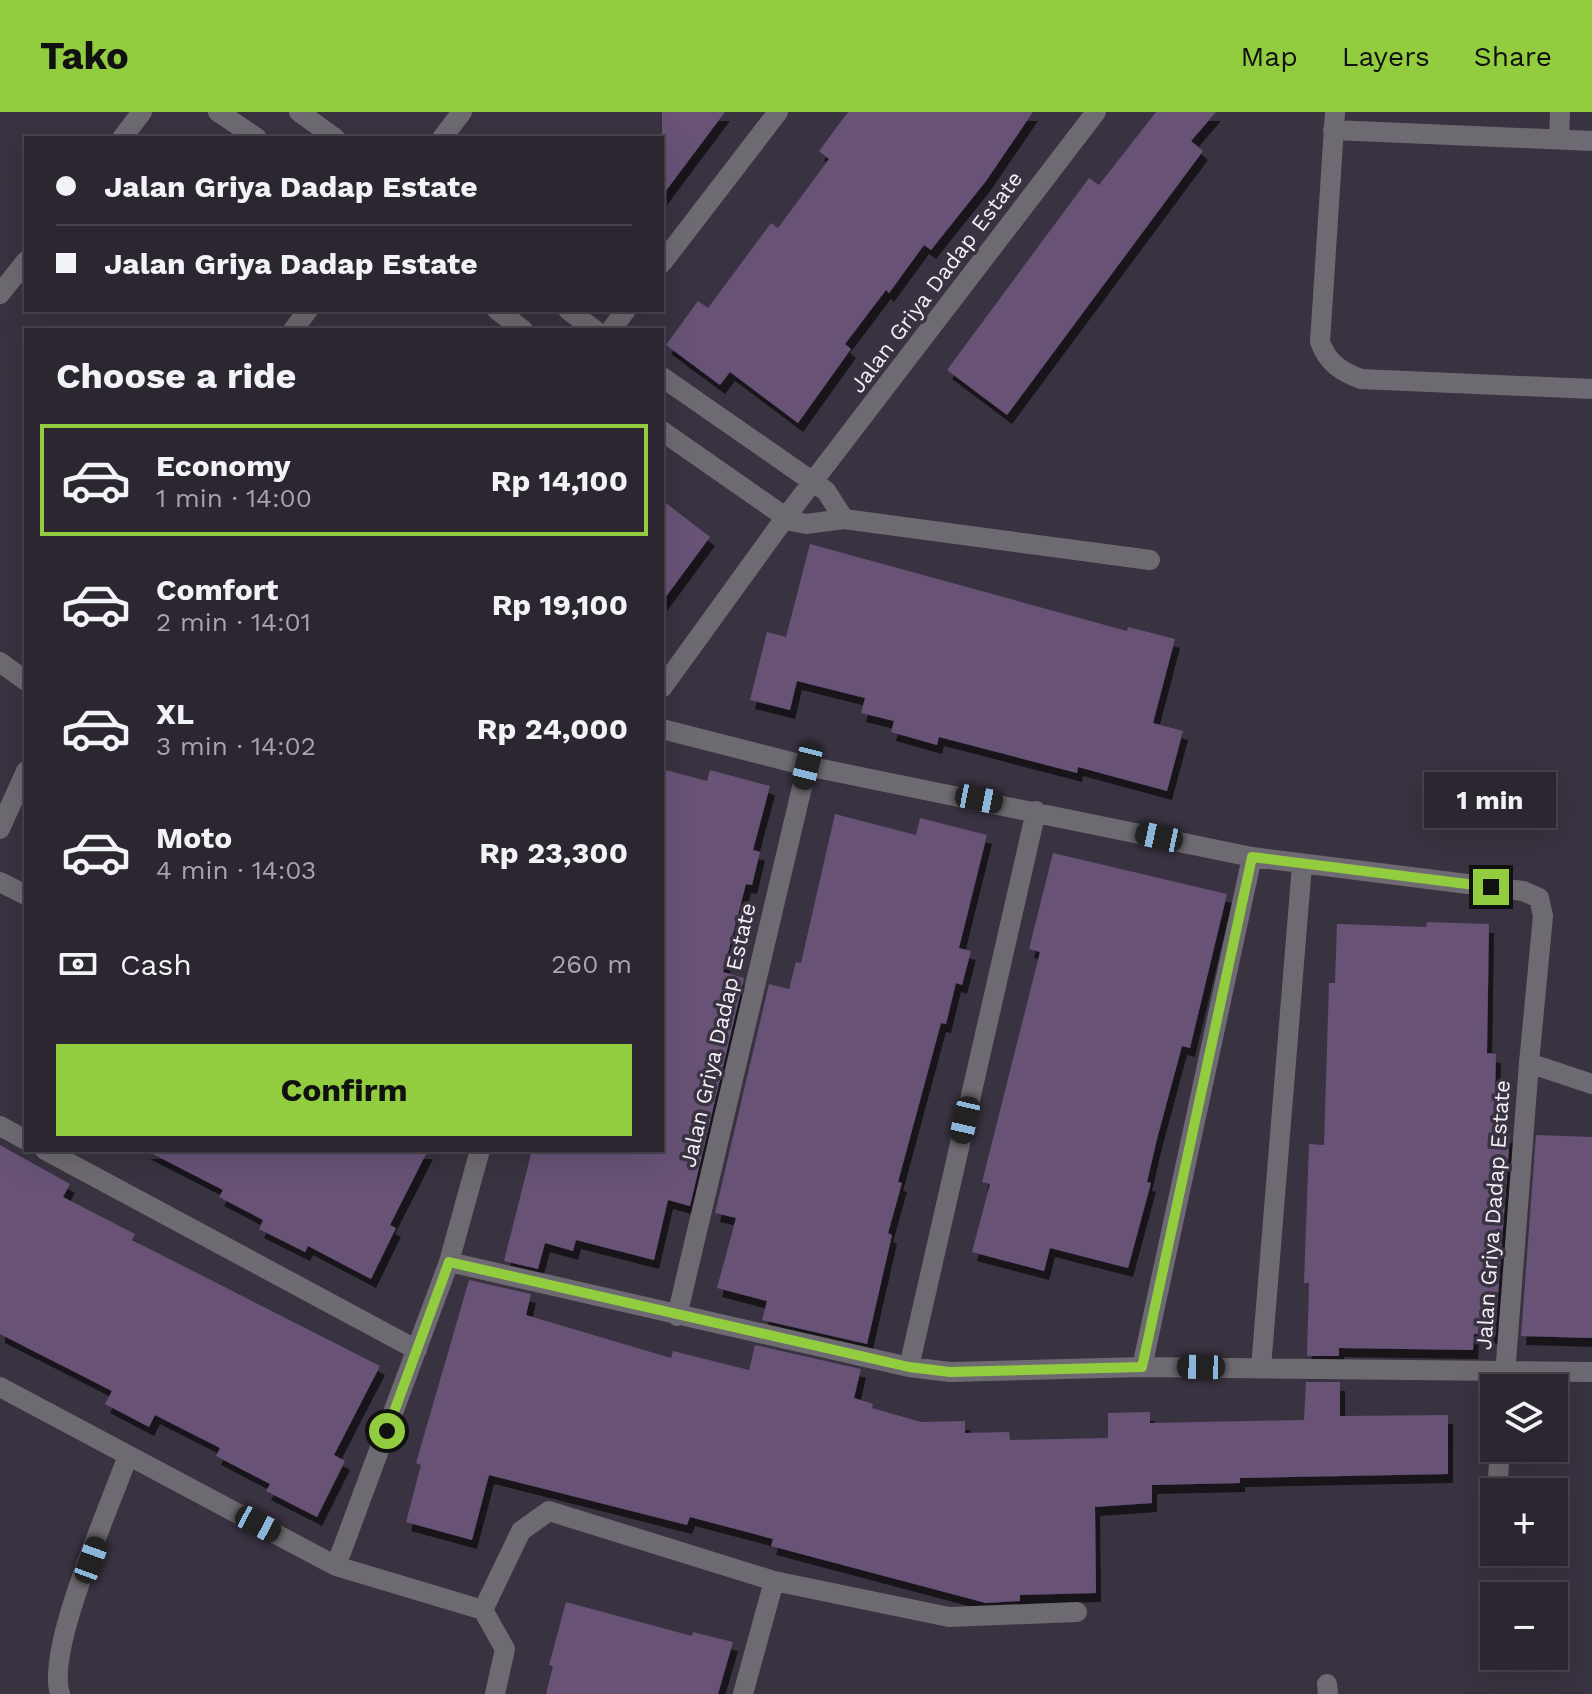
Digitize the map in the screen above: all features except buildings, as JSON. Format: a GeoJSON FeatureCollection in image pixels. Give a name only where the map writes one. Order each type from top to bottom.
{"type":"FeatureCollection","features":[{"type":"Feature","properties":{"kind":"street"},"geometry":{"type":"LineString","coordinates":[[124,136],[142,112]]}},
{"type":"Feature","properties":{"kind":"street"},"geometry":{"type":"LineString","coordinates":[[218,112],[254,136]]}},
{"type":"Feature","properties":{"kind":"street"},"geometry":{"type":"LineString","coordinates":[[299,112],[332,136]]}},
{"type":"Feature","properties":{"kind":"street"},"geometry":{"type":"LineString","coordinates":[[444,136],[462,112]]}},
{"type":"Feature","properties":{"kind":"street"},"geometry":{"type":"LineString","coordinates":[[664,260],[778,112]]}},
{"type":"Feature","properties":{"kind":"street","name":"Jalan Griya Dadap Estate"},"geometry":{"type":"LineString","coordinates":[[664,685],[785,518],[1096,112]]}},
{"type":"Feature","properties":{"kind":"street"},"geometry":{"type":"LineString","coordinates":[[1559,138],[1560,112]]}},
{"type":"Feature","properties":{"kind":"street"},"geometry":{"type":"LineString","coordinates":[[1592,141],[1334,121],[1320,342],[1334,365],[1361,379],[1592,389]]}},
{"type":"Feature","properties":{"kind":"street"},"geometry":{"type":"LineString","coordinates":[[0,294],[24,264]]}},
{"type":"Feature","properties":{"kind":"street"},"geometry":{"type":"LineString","coordinates":[[500,312],[520,328]]}},
{"type":"Feature","properties":{"kind":"street"},"geometry":{"type":"LineString","coordinates":[[571,312],[592,328]]}},
{"type":"Feature","properties":{"kind":"street"},"geometry":{"type":"LineString","coordinates":[[664,378],[826,491],[844,519]]}},
{"type":"Feature","properties":{"kind":"street"},"geometry":{"type":"LineString","coordinates":[[664,432],[785,518],[806,524],[844,519],[1150,560]]}},
{"type":"Feature","properties":{"kind":"street"},"geometry":{"type":"LineString","coordinates":[[0,662],[24,680]]}},
{"type":"Feature","properties":{"kind":"street","name":"Jalan Griya Dadap Estate"},"geometry":{"type":"LineString","coordinates":[[664,730],[807,766],[1252,857],[1523,891],[1539,898],[1543,916],[1504,1374]]}},
{"type":"Feature","properties":{"kind":"street","name":"Jalan Griya Dadap Estate"},"geometry":{"type":"LineString","coordinates":[[677,1316],[807,766]]}},
{"type":"Feature","properties":{"kind":"street"},"geometry":{"type":"LineString","coordinates":[[0,829],[24,775]]}},
{"type":"Feature","properties":{"kind":"street"},"geometry":{"type":"LineString","coordinates":[[909,1367],[1036,811]]}},
{"type":"Feature","properties":{"kind":"street"},"geometry":{"type":"LineString","coordinates":[[1142,1367],[1252,857]]}},
{"type":"Feature","properties":{"kind":"street"},"geometry":{"type":"LineString","coordinates":[[1261,1368],[1302,865]]}},
{"type":"Feature","properties":{"kind":"street"},"geometry":{"type":"LineString","coordinates":[[0,882],[24,894]]}},
{"type":"Feature","properties":{"kind":"street","name":"Jalan Griya Dadap Estate"},"geometry":{"type":"LineString","coordinates":[[1529,1063],[1592,1084]]}},
{"type":"Feature","properties":{"kind":"street"},"geometry":{"type":"LineString","coordinates":[[0,1126],[24,1139]]}},
{"type":"Feature","properties":{"kind":"street"},"geometry":{"type":"LineString","coordinates":[[49,1152],[417,1350]]}},
{"type":"Feature","properties":{"kind":"street"},"geometry":{"type":"LineString","coordinates":[[336,1566],[449,1262],[479,1152]]}},
{"type":"Feature","properties":{"kind":"street","name":"Jalan Griya Dadap Estate"},"geometry":{"type":"LineString","coordinates":[[449,1262],[909,1367],[950,1372],[1142,1367],[1261,1368],[1480,1378]]}},
{"type":"Feature","properties":{"kind":"street","name":"Jalan Griya Dadap Estate"},"geometry":{"type":"LineString","coordinates":[[1567,1374],[1592,1372]]}},
{"type":"Feature","properties":{"kind":"street"},"geometry":{"type":"LineString","coordinates":[[0,1387],[336,1566],[483,1610],[505,1649],[495,1694]]}},
{"type":"Feature","properties":{"kind":"street"},"geometry":{"type":"LineString","coordinates":[[60,1694],[56,1682],[60,1646],[128,1455]]}},
{"type":"Feature","properties":{"kind":"street"},"geometry":{"type":"LineString","coordinates":[[1498,1478],[1499,1462]]}},
{"type":"Feature","properties":{"kind":"street"},"geometry":{"type":"LineString","coordinates":[[483,1610],[521,1531],[549,1511],[774,1581],[949,1617],[1077,1612]]}},
{"type":"Feature","properties":{"kind":"street"},"geometry":{"type":"LineString","coordinates":[[743,1694],[774,1581]]}},
{"type":"Feature","properties":{"kind":"route"},"geometry":{"type":"LineString","coordinates":[[387,1431],[449,1262],[909,1367],[950,1372],[1142,1367],[1252,857],[1491,887]]}}]}
